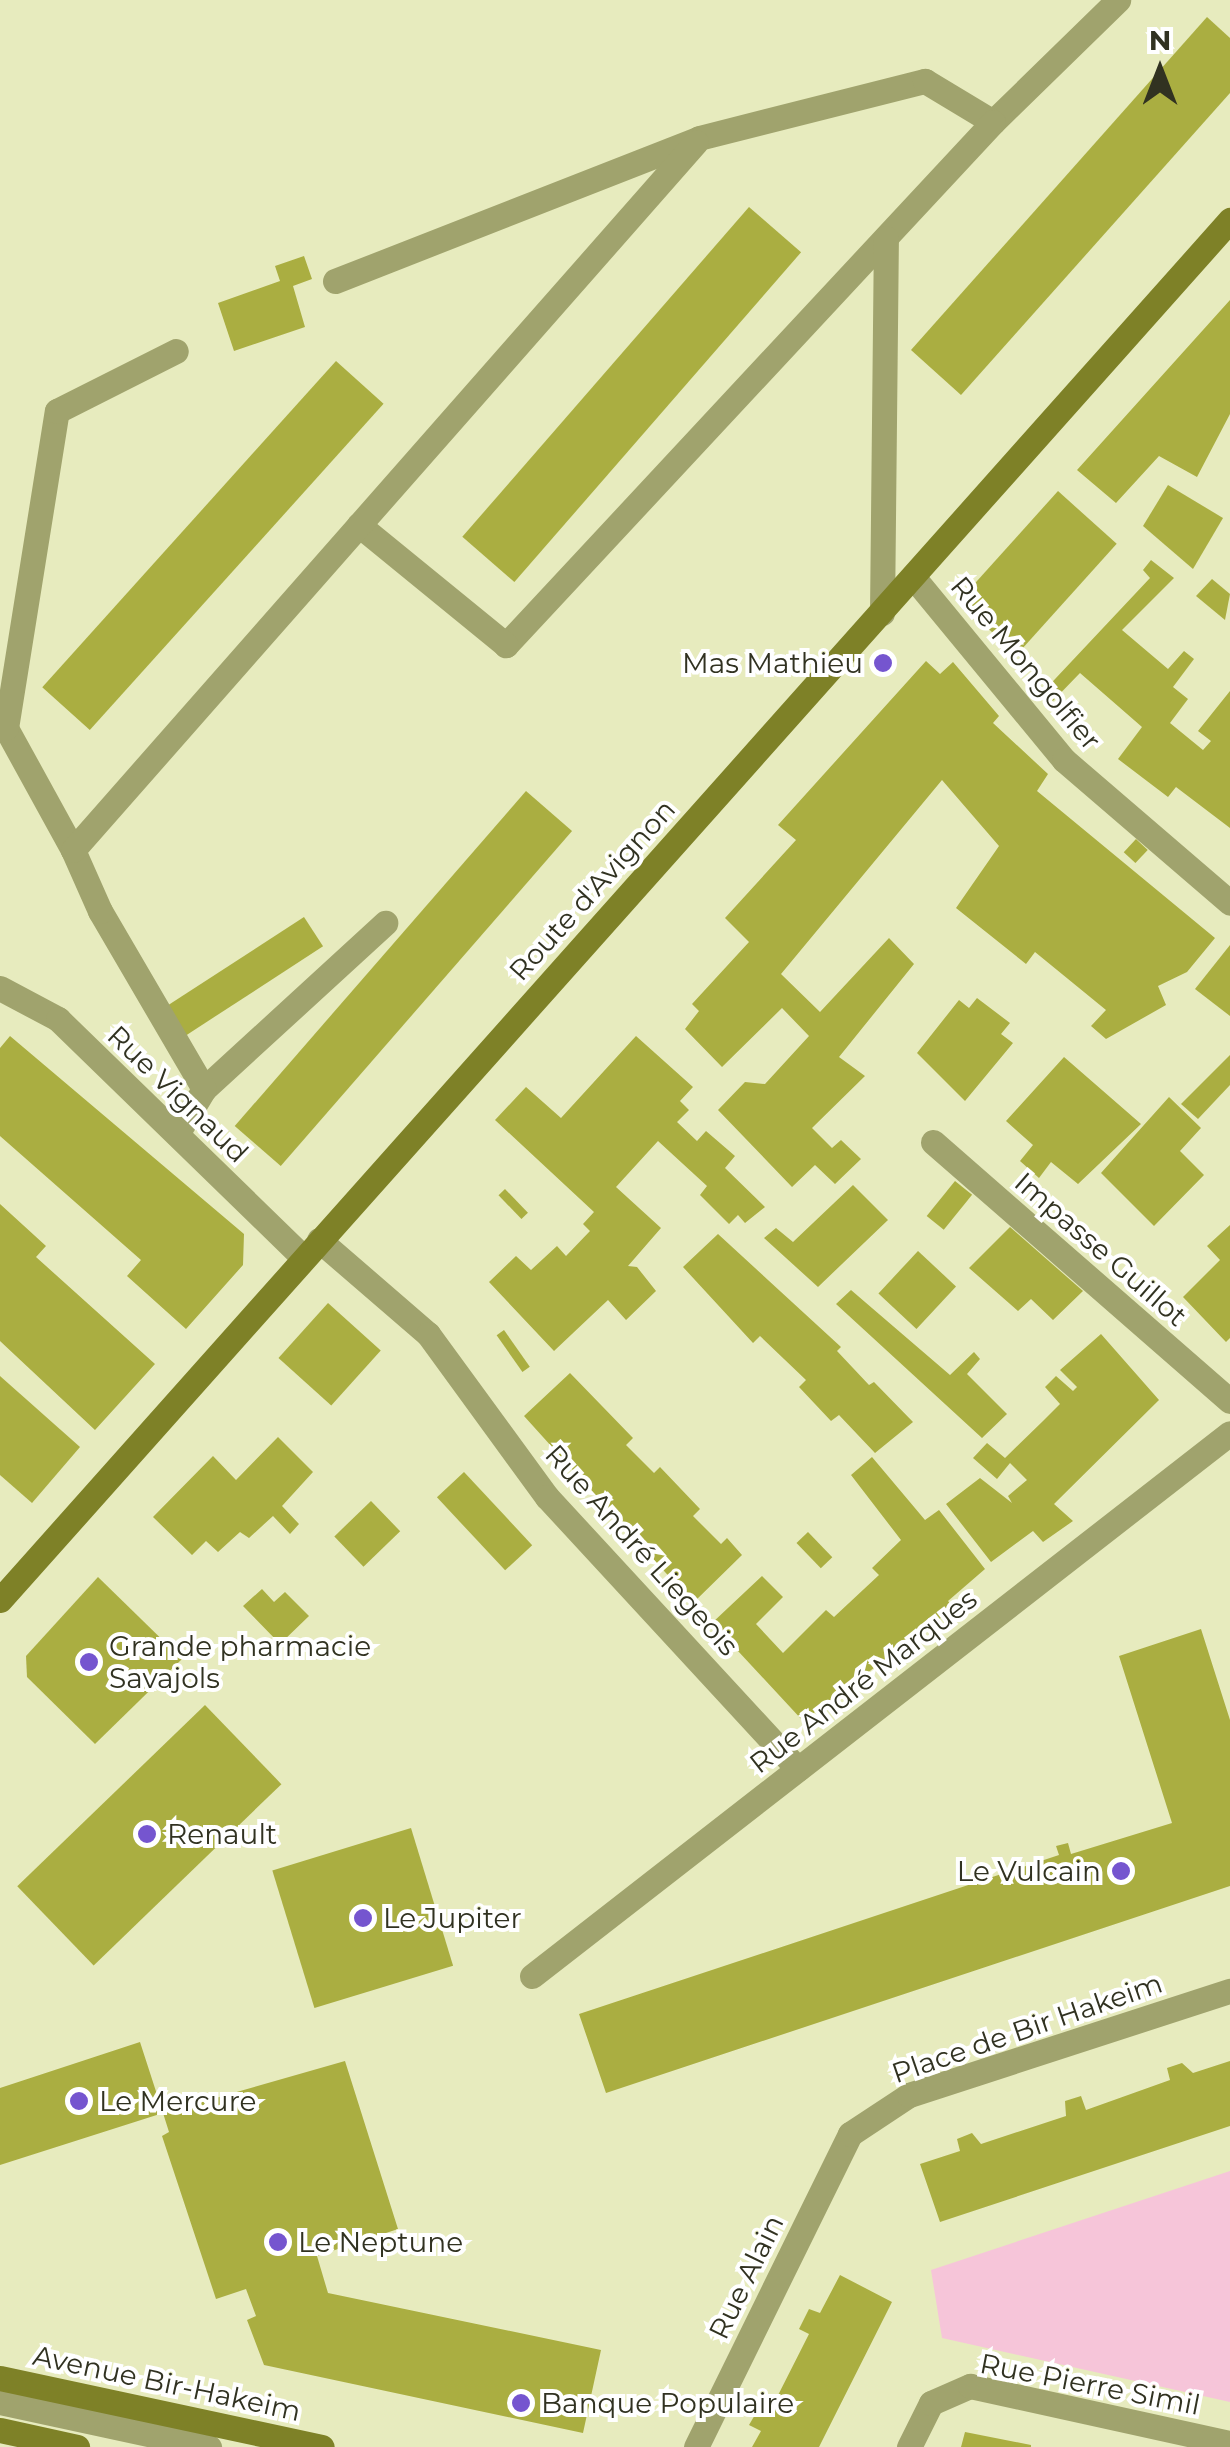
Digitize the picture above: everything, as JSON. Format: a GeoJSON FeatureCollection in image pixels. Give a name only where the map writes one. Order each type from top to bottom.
{"type":"FeatureCollection","features":[{"type":"Feature","properties":{"kind":"main road","name":"Route d'Avignon"},"geometry":{"type":"LineString","coordinates":[[0,1600],[1230,220]]}},
{"type":"Feature","properties":{"kind":"main road","name":"Avenue Bir-Hakeim"},"geometry":{"type":"LineString","coordinates":[[0,2378],[322,2447]]}},
{"type":"Feature","properties":{"kind":"main road"},"geometry":{"type":"LineString","coordinates":[[0,2430],[77,2447]]}},
{"type":"Feature","properties":{"kind":"street"},"geometry":{"type":"LineString","coordinates":[[358,525],[506,645],[993,122],[1118,0]]}},
{"type":"Feature","properties":{"kind":"street"},"geometry":{"type":"LineString","coordinates":[[335,280],[700,138],[924,81],[993,122]]}},
{"type":"Feature","properties":{"kind":"street"},"geometry":{"type":"LineString","coordinates":[[73,850],[700,138]]}},
{"type":"Feature","properties":{"kind":"street"},"geometry":{"type":"LineString","coordinates":[[882,613],[886,238]]}},
{"type":"Feature","properties":{"kind":"street"},"geometry":{"type":"LineString","coordinates":[[176,351],[57,411],[6,728],[73,850],[100,910],[204,1089]]}},
{"type":"Feature","properties":{"kind":"street","name":"Rue Mongolfier"},"geometry":{"type":"LineString","coordinates":[[914,578],[1064,760],[1230,903]]}},
{"type":"Feature","properties":{"kind":"street"},"geometry":{"type":"LineString","coordinates":[[177,1134],[204,1089],[385,923]]}},
{"type":"Feature","properties":{"kind":"street","name":"Rue Vignaud"},"geometry":{"type":"LineString","coordinates":[[0,988],[58,1019],[177,1134],[311,1249]]}},
{"type":"Feature","properties":{"kind":"street","name":"Impasse Guillot"},"geometry":{"type":"LineString","coordinates":[[933,1142],[1230,1400]]}},
{"type":"Feature","properties":{"kind":"street","name":"Rue André Liegeois"},"geometry":{"type":"LineString","coordinates":[[311,1249],[428,1334],[547,1496],[798,1769]]}},
{"type":"Feature","properties":{"kind":"street","name":"Rue André Marques"},"geometry":{"type":"LineString","coordinates":[[532,1976],[1230,1433]]}},
{"type":"Feature","properties":{"kind":"street","name":"Place de Bir Hakeim"},"geometry":{"type":"LineString","coordinates":[[850,2134],[909,2095],[1230,1992]]}},
{"type":"Feature","properties":{"kind":"street","name":"Rue Alain"},"geometry":{"type":"LineString","coordinates":[[696,2447],[850,2134]]}},
{"type":"Feature","properties":{"kind":"street","name":"Rue Pierre Simil"},"geometry":{"type":"LineString","coordinates":[[909,2447],[931,2403],[970,2386],[1230,2443]]}},
{"type":"Feature","properties":{"kind":"street"},"geometry":{"type":"LineString","coordinates":[[0,2402],[210,2447]]}},
{"type":"Feature","properties":{"kind":"shaded area"},"geometry":{"type":"Polygon","coordinates":[[[1230,2171],[1230,2402],[942,2338],[931,2270],[1230,2171]]]}},
{"type":"Feature","properties":{"kind":"building"},"geometry":{"type":"Polygon","coordinates":[[[1207,17],[1230,38],[1230,93],[961,395],[911,350],[1207,17]]]}},
{"type":"Feature","properties":{"kind":"building"},"geometry":{"type":"Polygon","coordinates":[[[749,207],[801,252],[514,582],[462,537],[749,207]]]}},
{"type":"Feature","properties":{"kind":"building"},"geometry":{"type":"Polygon","coordinates":[[[304,256],[312,279],[293,286],[305,327],[234,351],[218,303],[280,281],[275,266],[304,256]]]}},
{"type":"Feature","properties":{"kind":"building"},"geometry":{"type":"Polygon","coordinates":[[[1230,300],[1230,414],[1197,477],[1159,456],[1116,503],[1077,470],[1230,300]]]}},
{"type":"Feature","properties":{"kind":"building"},"geometry":{"type":"Polygon","coordinates":[[[336,361],[384,404],[90,730],[42,687],[336,361]]]}},
{"type":"Feature","properties":{"kind":"building"},"geometry":{"type":"Polygon","coordinates":[[[1168,485],[1223,518],[1193,569],[1143,526],[1168,485]]]}},
{"type":"Feature","properties":{"kind":"building"},"geometry":{"type":"Polygon","coordinates":[[[1058,491],[1117,544],[1017,655],[958,602],[1058,491]]]}},
{"type":"Feature","properties":{"kind":"building"},"geometry":{"type":"Polygon","coordinates":[[[1151,560],[1174,578],[1122,630],[1168,669],[1184,651],[1194,659],[1173,687],[1188,699],[1170,723],[1203,750],[1211,741],[1198,731],[1230,691],[1230,828],[1176,787],[1168,797],[1118,759],[1142,727],[1080,673],[1048,706],[1040,695],[1150,578],[1143,570],[1151,560]]]}},
{"type":"Feature","properties":{"kind":"building"},"geometry":{"type":"Polygon","coordinates":[[[1212,579],[1230,594],[1225,620],[1196,596],[1212,579]]]}},
{"type":"Feature","properties":{"kind":"building"},"geometry":{"type":"Polygon","coordinates":[[[926,661],[940,674],[953,662],[999,716],[993,723],[1048,774],[1037,791],[1215,938],[1187,972],[1158,986],[1166,1005],[1106,1039],[1091,1026],[1106,1010],[1035,952],[1026,964],[956,908],[999,846],[942,780],[781,974],[820,1012],[889,938],[914,964],[839,1057],[865,1076],[812,1128],[832,1148],[841,1140],[861,1159],[835,1184],[815,1165],[792,1187],[718,1110],[745,1082],[765,1084],[809,1036],[782,1008],[722,1067],[685,1029],[699,1011],[692,1004],[749,942],[725,918],[796,840],[778,825],[926,661]]]}},
{"type":"Feature","properties":{"kind":"building"},"geometry":{"type":"Polygon","coordinates":[[[526,791],[572,831],[281,1166],[235,1126],[526,791]]]}},
{"type":"Feature","properties":{"kind":"building"},"geometry":{"type":"Polygon","coordinates":[[[1136,839],[1148,850],[1135,863],[1124,852],[1136,839]]]}},
{"type":"Feature","properties":{"kind":"building"},"geometry":{"type":"Polygon","coordinates":[[[304,917],[323,946],[186,1036],[166,1006],[304,917]]]}},
{"type":"Feature","properties":{"kind":"building"},"geometry":{"type":"Polygon","coordinates":[[[1230,945],[1230,1016],[1195,989],[1230,945]]]}},
{"type":"Feature","properties":{"kind":"building"},"geometry":{"type":"Polygon","coordinates":[[[977,998],[1010,1023],[1001,1034],[1013,1043],[965,1101],[917,1053],[959,1000],[969,1008],[977,998]]]}},
{"type":"Feature","properties":{"kind":"building"},"geometry":{"type":"Polygon","coordinates":[[[10,1036],[244,1234],[243,1265],[186,1329],[127,1276],[141,1260],[0,1136],[0,1048],[10,1036]]]}},
{"type":"Feature","properties":{"kind":"building"},"geometry":{"type":"Polygon","coordinates":[[[636,1036],[693,1087],[680,1101],[689,1110],[677,1122],[697,1141],[706,1131],[735,1156],[725,1168],[765,1207],[745,1223],[738,1215],[729,1224],[700,1195],[707,1186],[658,1141],[616,1187],[661,1228],[628,1266],[637,1267],[656,1291],[626,1320],[608,1300],[554,1351],[489,1282],[516,1256],[531,1270],[557,1246],[566,1256],[590,1231],[583,1224],[594,1212],[495,1120],[526,1087],[561,1118],[636,1036]]]}},
{"type":"Feature","properties":{"kind":"building"},"geometry":{"type":"Polygon","coordinates":[[[1230,1055],[1230,1085],[1198,1119],[1181,1104],[1230,1055]]]}},
{"type":"Feature","properties":{"kind":"building"},"geometry":{"type":"Polygon","coordinates":[[[1064,1057],[1141,1124],[1078,1184],[1051,1162],[1039,1178],[1020,1161],[1033,1145],[1006,1121],[1064,1057]]]}},
{"type":"Feature","properties":{"kind":"building"},"geometry":{"type":"Polygon","coordinates":[[[1169,1097],[1201,1128],[1180,1151],[1204,1175],[1154,1226],[1101,1173],[1169,1097]]]}},
{"type":"Feature","properties":{"kind":"building"},"geometry":{"type":"Polygon","coordinates":[[[955,1181],[972,1195],[944,1230],[927,1216],[955,1181]]]}},
{"type":"Feature","properties":{"kind":"building"},"geometry":{"type":"Polygon","coordinates":[[[853,1185],[888,1220],[818,1287],[764,1238],[776,1228],[793,1242],[853,1185]]]}},
{"type":"Feature","properties":{"kind":"building"},"geometry":{"type":"Polygon","coordinates":[[[505,1189],[528,1213],[521,1219],[499,1195],[505,1189]]]}},
{"type":"Feature","properties":{"kind":"building"},"geometry":{"type":"Polygon","coordinates":[[[0,1204],[46,1246],[36,1257],[155,1364],[95,1430],[0,1341],[0,1204]]]}},
{"type":"Feature","properties":{"kind":"building"},"geometry":{"type":"Polygon","coordinates":[[[1230,1225],[1230,1338],[1226,1342],[1183,1297],[1220,1260],[1207,1246],[1230,1225]]]}},
{"type":"Feature","properties":{"kind":"building"},"geometry":{"type":"Polygon","coordinates":[[[1010,1227],[1083,1291],[1053,1320],[1031,1299],[1018,1311],[969,1268],[1010,1227]]]}},
{"type":"Feature","properties":{"kind":"building"},"geometry":{"type":"Polygon","coordinates":[[[718,1234],[841,1347],[837,1351],[869,1385],[874,1382],[913,1422],[875,1453],[839,1415],[831,1421],[799,1387],[806,1380],[760,1336],[753,1343],[683,1267],[718,1234]]]}},
{"type":"Feature","properties":{"kind":"building"},"geometry":{"type":"Polygon","coordinates":[[[918,1251],[956,1286],[916,1329],[878,1293],[918,1251]]]}},
{"type":"Feature","properties":{"kind":"building"},"geometry":{"type":"Polygon","coordinates":[[[851,1290],[950,1375],[974,1352],[980,1359],[967,1374],[1007,1414],[982,1438],[836,1304],[851,1290]]]}},
{"type":"Feature","properties":{"kind":"building"},"geometry":{"type":"Polygon","coordinates":[[[328,1303],[381,1351],[331,1406],[278,1358],[328,1303]]]}},
{"type":"Feature","properties":{"kind":"building"},"geometry":{"type":"Polygon","coordinates":[[[504,1330],[530,1367],[522,1372],[497,1335],[504,1330]]]}},
{"type":"Feature","properties":{"kind":"building"},"geometry":{"type":"Polygon","coordinates":[[[1101,1334],[1159,1400],[1054,1504],[1073,1521],[1043,1542],[1033,1531],[991,1562],[946,1504],[980,1478],[1012,1503],[1008,1496],[1027,1480],[1010,1463],[997,1479],[973,1458],[987,1443],[1005,1458],[1060,1404],[1045,1387],[1056,1376],[1073,1391],[1077,1387],[1060,1370],[1101,1334]]]}},
{"type":"Feature","properties":{"kind":"building"},"geometry":{"type":"Polygon","coordinates":[[[570,1373],[633,1438],[626,1445],[654,1473],[660,1467],[700,1509],[693,1516],[721,1544],[727,1538],[742,1555],[693,1603],[524,1416],[570,1373]]]}},
{"type":"Feature","properties":{"kind":"building"},"geometry":{"type":"Polygon","coordinates":[[[0,1376],[80,1447],[32,1503],[0,1475],[0,1376]]]}},
{"type":"Feature","properties":{"kind":"building"},"geometry":{"type":"Polygon","coordinates":[[[278,1437],[313,1472],[282,1506],[299,1524],[290,1534],[273,1516],[249,1538],[240,1532],[218,1552],[206,1541],[192,1555],[153,1517],[213,1456],[236,1480],[278,1437]]]}},
{"type":"Feature","properties":{"kind":"building"},"geometry":{"type":"Polygon","coordinates":[[[872,1457],[925,1520],[939,1510],[985,1569],[948,1601],[954,1608],[803,1721],[712,1623],[762,1576],[783,1597],[756,1624],[783,1653],[826,1610],[834,1617],[879,1575],[872,1568],[901,1540],[851,1475],[872,1457]]]}},
{"type":"Feature","properties":{"kind":"building"},"geometry":{"type":"Polygon","coordinates":[[[464,1472],[532,1545],[505,1570],[437,1497],[464,1472]]]}},
{"type":"Feature","properties":{"kind":"building"},"geometry":{"type":"Polygon","coordinates":[[[371,1501],[400,1531],[363,1567],[334,1536],[371,1501]]]}},
{"type":"Feature","properties":{"kind":"building"},"geometry":{"type":"Polygon","coordinates":[[[808,1532],[832,1557],[821,1568],[796,1543],[808,1532]]]}},
{"type":"Feature","properties":{"kind":"building"},"geometry":{"type":"Polygon","coordinates":[[[98,1577],[182,1659],[95,1744],[27,1677],[26,1656],[98,1577]]]}},
{"type":"Feature","properties":{"kind":"building"},"geometry":{"type":"Polygon","coordinates":[[[262,1589],[274,1602],[285,1592],[309,1616],[280,1644],[243,1606],[262,1589]]]}},
{"type":"Feature","properties":{"kind":"building","name":"Le Vulcain"},"geometry":{"type":"Polygon","coordinates":[[[1201,1629],[1230,1720],[1230,1886],[606,2093],[579,2014],[1059,1855],[1056,1846],[1068,1843],[1071,1854],[1172,1823],[1119,1656],[1201,1629]]]}},
{"type":"Feature","properties":{"kind":"building","name":"Renault"},"geometry":{"type":"Polygon","coordinates":[[[205,1705],[281,1784],[94,1965],[17,1886],[205,1705]]]}},
{"type":"Feature","properties":{"kind":"building","name":"Le Jupiter"},"geometry":{"type":"Polygon","coordinates":[[[411,1828],[453,1966],[314,2008],[272,1870],[411,1828]]]}},
{"type":"Feature","properties":{"kind":"building","name":"Le Mercure"},"geometry":{"type":"Polygon","coordinates":[[[140,2042],[163,2113],[0,2165],[0,2088],[140,2042]]]}},
{"type":"Feature","properties":{"kind":"building","name":"Le Neptune"},"geometry":{"type":"Polygon","coordinates":[[[345,2061],[398,2229],[317,2256],[328,2293],[601,2350],[583,2433],[264,2365],[247,2320],[256,2316],[246,2289],[216,2299],[162,2136],[169,2132],[163,2113],[345,2061]]]}},
{"type":"Feature","properties":{"kind":"building"},"geometry":{"type":"Polygon","coordinates":[[[1230,2061],[1230,2126],[940,2222],[920,2164],[960,2151],[957,2139],[972,2133],[981,2144],[1066,2116],[1065,2101],[1081,2096],[1086,2110],[1170,2080],[1167,2068],[1182,2063],[1193,2073],[1230,2061]]]}},
{"type":"Feature","properties":{"kind":"building"},"geometry":{"type":"Polygon","coordinates":[[[840,2275],[892,2302],[819,2447],[752,2447],[761,2431],[749,2425],[759,2408],[769,2413],[809,2334],[799,2329],[809,2309],[820,2313],[840,2275]]]}},
{"type":"Feature","properties":{"kind":"building"},"geometry":{"type":"Polygon","coordinates":[[[965,2432],[1031,2445],[1031,2447],[961,2447],[965,2432]]]}},
{"type":"Feature","properties":{"kind":"place","name":"Mas Mathieu"},"geometry":{"type":"Point","coordinates":[883,663]}},
{"type":"Feature","properties":{"kind":"place","name":"Grande pharmacie Savajols"},"geometry":{"type":"Point","coordinates":[89,1662]}},
{"type":"Feature","properties":{"kind":"place","name":"Renault"},"geometry":{"type":"Point","coordinates":[147,1834]}},
{"type":"Feature","properties":{"kind":"place","name":"Le Vulcain"},"geometry":{"type":"Point","coordinates":[1121,1871]}},
{"type":"Feature","properties":{"kind":"place","name":"Le Jupiter"},"geometry":{"type":"Point","coordinates":[363,1918]}},
{"type":"Feature","properties":{"kind":"place","name":"Le Mercure"},"geometry":{"type":"Point","coordinates":[79,2101]}},
{"type":"Feature","properties":{"kind":"place","name":"Le Neptune"},"geometry":{"type":"Point","coordinates":[278,2242]}},
{"type":"Feature","properties":{"kind":"place","name":"Banque Populaire"},"geometry":{"type":"Point","coordinates":[521,2403]}}]}
